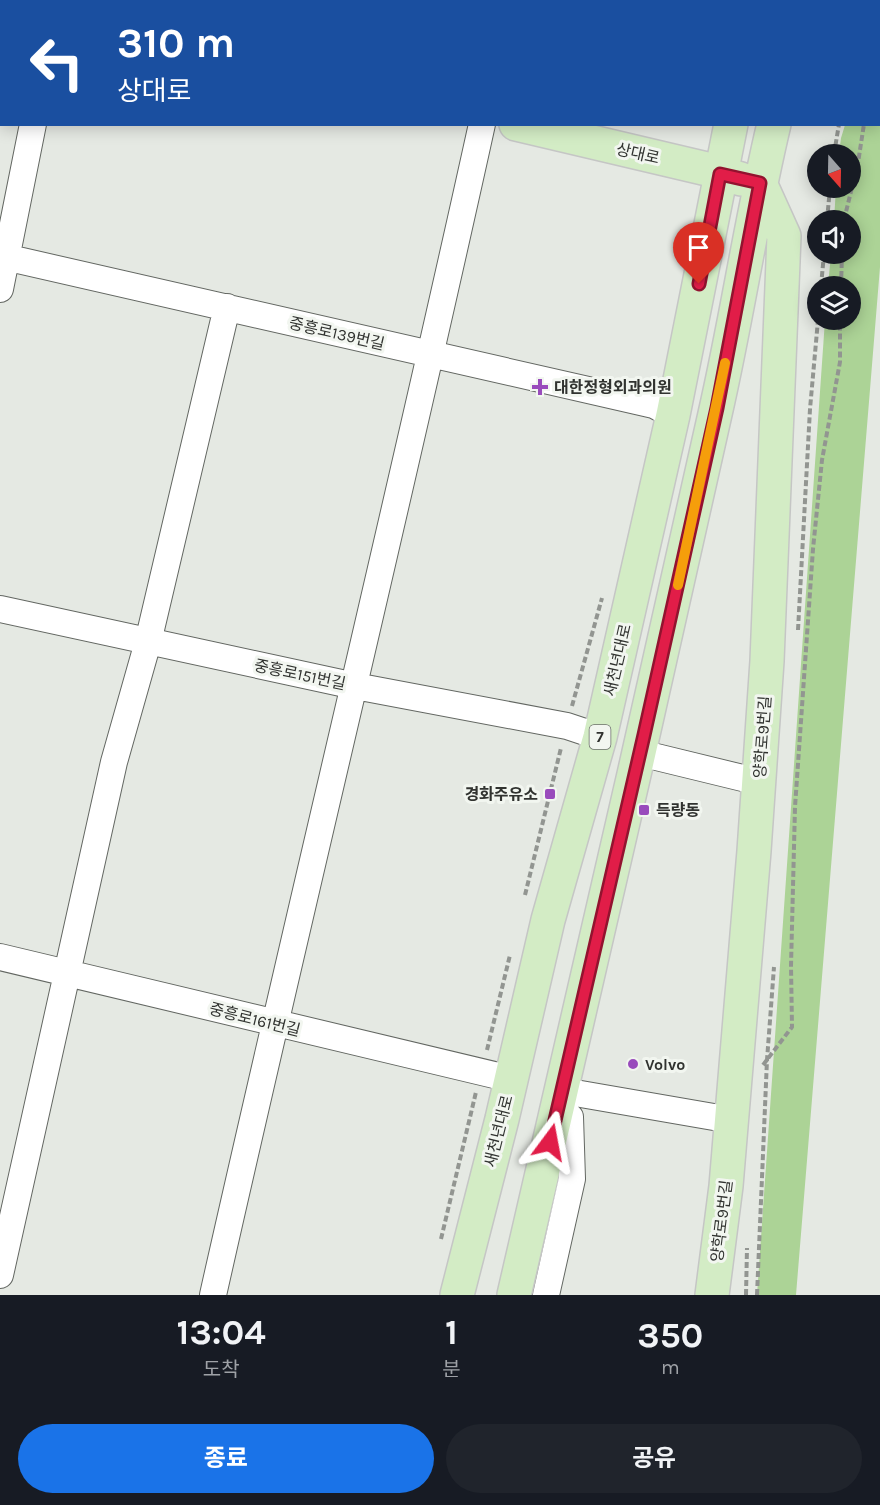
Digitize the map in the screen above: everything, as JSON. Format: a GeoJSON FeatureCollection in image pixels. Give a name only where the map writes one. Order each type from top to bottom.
{"type":"FeatureCollection","features":[{"type":"Feature","properties":{"kind":"main road","name":"상대로"},"geometry":{"type":"LineString","coordinates":[[524,126],[760,183]]}},
{"type":"Feature","properties":{"kind":"main road","name":"새천년대로"},"geometry":{"type":"LineString","coordinates":[[457,1295],[548,920],[600,737],[673,415],[731,126]]}},
{"type":"Feature","properties":{"kind":"main road"},"geometry":{"type":"LineString","coordinates":[[514,1295],[640,753],[717,408],[760,183],[774,126]]}},
{"type":"Feature","properties":{"kind":"main road","name":"양학로9번길"},"geometry":{"type":"LineString","coordinates":[[712,1295],[726,1186],[767,661],[784,236],[760,183]]}},
{"type":"Feature","properties":{"kind":"main road"},"geometry":{"type":"LineString","coordinates":[[534,1295],[580,1070],[575,1032]]}},
{"type":"Feature","properties":{"kind":"street"},"geometry":{"type":"LineString","coordinates":[[0,289],[4,256],[33,126]]}},
{"type":"Feature","properties":{"kind":"street"},"geometry":{"type":"LineString","coordinates":[[213,1295],[274,1023],[355,686],[482,126]]}},
{"type":"Feature","properties":{"kind":"street","name":"중흥로139번길"},"geometry":{"type":"LineString","coordinates":[[4,256],[654,405],[673,415]]}},
{"type":"Feature","properties":{"kind":"street"},"geometry":{"type":"LineString","coordinates":[[0,1275],[114,762],[148,642],[227,307]]}},
{"type":"Feature","properties":{"kind":"street","name":"중흥로151번길"},"geometry":{"type":"LineString","coordinates":[[0,609],[355,686],[567,726],[600,737]]}},
{"type":"Feature","properties":{"kind":"street"},"geometry":{"type":"LineString","coordinates":[[640,753],[759,782]]}},
{"type":"Feature","properties":{"kind":"street","name":"중흥로161번길"},"geometry":{"type":"LineString","coordinates":[[0,957],[511,1079]]}},
{"type":"Feature","properties":{"kind":"street"},"geometry":{"type":"LineString","coordinates":[[546,1295],[572,1179],[573,1105],[731,1120]]}},
{"type":"Feature","properties":{"kind":"path"},"geometry":{"type":"LineString","coordinates":[[836,144],[839,126]]}},
{"type":"Feature","properties":{"kind":"path"},"geometry":{"type":"LineString","coordinates":[[846,210],[858,163],[864,126]]}},
{"type":"Feature","properties":{"kind":"path"},"geometry":{"type":"LineString","coordinates":[[759,1070],[792,1027],[795,796],[813,549],[822,460],[840,362],[840,330]]}},
{"type":"Feature","properties":{"kind":"path"},"geometry":{"type":"LineString","coordinates":[[746,1295],[748,1239]]}},
{"type":"Feature","properties":{"kind":"green space"},"geometry":{"type":"Polygon","coordinates":[[[845,126],[880,126],[880,267],[796,1295],[757,1295],[824,330],[861,330],[861,276],[829,276],[830,264],[861,264],[861,210],[835,210],[835,198],[861,198],[861,144],[840,144],[845,126]]]}},
{"type":"Feature","properties":{"kind":"slow traffic"},"geometry":{"type":"LineString","coordinates":[[678,585],[725,363]]}},
{"type":"Feature","properties":{"kind":"place","name":"대한정형외과의원"},"geometry":{"type":"Point","coordinates":[540,387]}},
{"type":"Feature","properties":{"kind":"place","name":"경화주유소"},"geometry":{"type":"Point","coordinates":[550,794]}},
{"type":"Feature","properties":{"kind":"place","name":"득량동"},"geometry":{"type":"Point","coordinates":[644,810]}},
{"type":"Feature","properties":{"kind":"place","name":"Volvo"},"geometry":{"type":"Point","coordinates":[633,1064]}},
{"type":"Feature","properties":{"kind":"route"},"geometry":{"type":"LineString","coordinates":[[550,1142],[717,408],[760,183],[720,174],[699,284]]}}]}
